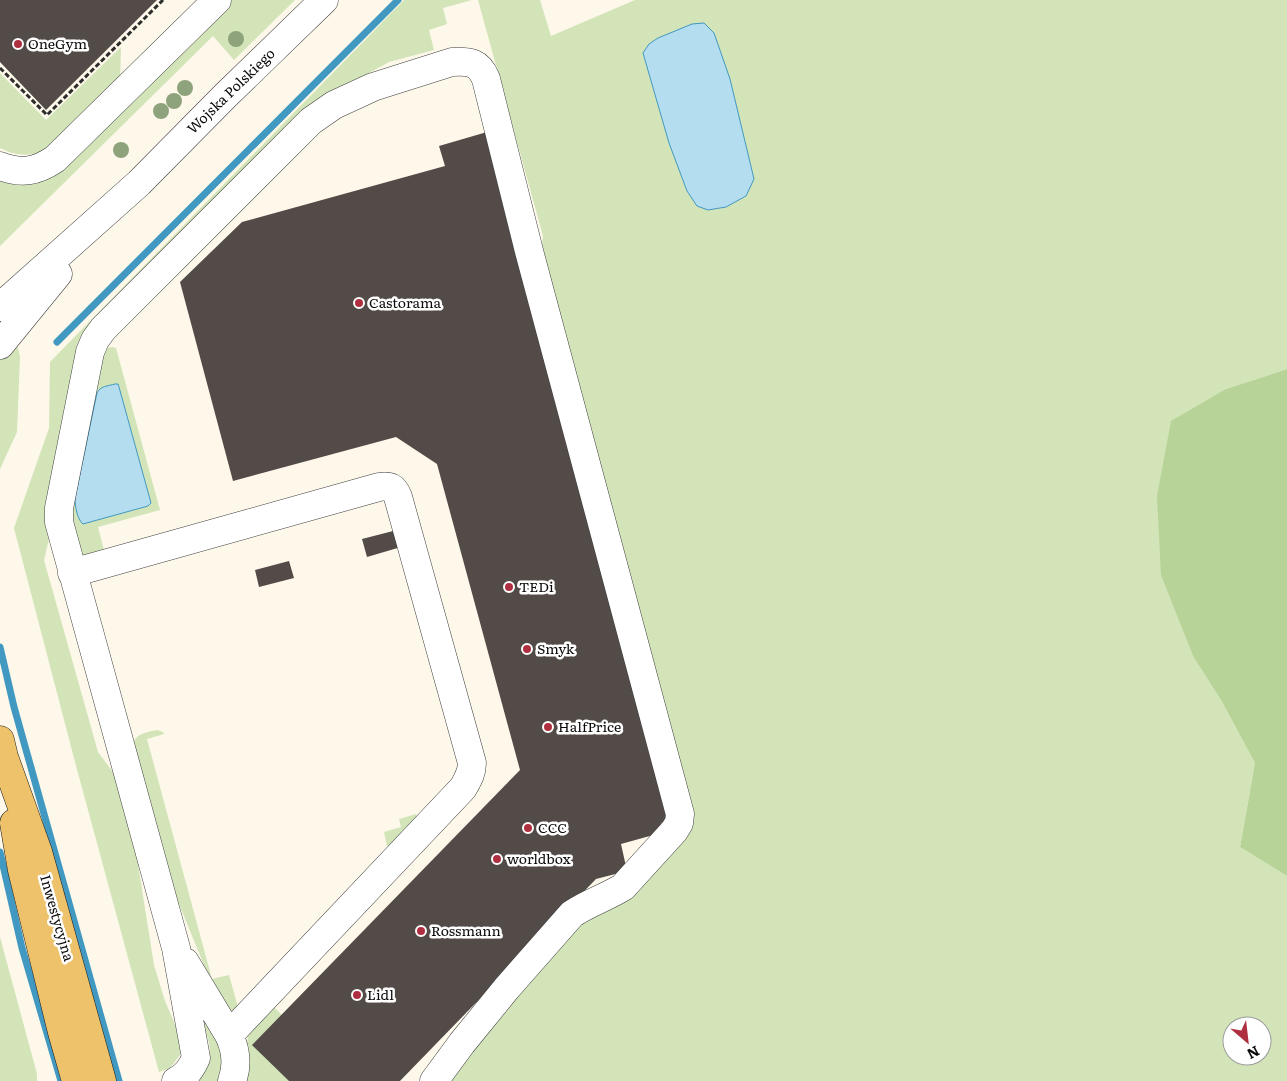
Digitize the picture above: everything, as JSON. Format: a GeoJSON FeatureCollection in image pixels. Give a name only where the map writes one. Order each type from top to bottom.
{"type":"FeatureCollection","features":[{"type":"Feature","properties":{"kind":"main road","name":"Inwestycyjna"},"geometry":{"type":"LineString","coordinates":[[2,749],[22,870],[76,1081]]}},
{"type":"Feature","properties":{"kind":"main road","name":"Inwestycyjna"},"geometry":{"type":"LineString","coordinates":[[2,749],[38,852],[102,1081]]}},
{"type":"Feature","properties":{"kind":"street"},"geometry":{"type":"LineString","coordinates":[[0,166],[22,171],[35,170],[46,166],[217,0]]}},
{"type":"Feature","properties":{"kind":"street","name":"Wojska Polskiego"},"geometry":{"type":"LineString","coordinates":[[0,345],[54,278],[139,183],[324,0]]}},
{"type":"Feature","properties":{"kind":"street"},"geometry":{"type":"LineString","coordinates":[[176,1081],[184,1077],[192,1068],[196,1058],[176,948],[59,522],[59,508],[90,352],[103,328],[311,121],[334,105],[373,87],[452,62],[463,62],[476,64],[483,71],[492,100],[534,270],[680,814],[679,824],[674,831],[623,887],[572,914],[506,989],[434,1081]]}},
{"type":"Feature","properties":{"kind":"street","name":"Wojska Polskiego"},"geometry":{"type":"LineString","coordinates":[[0,307],[139,183]]}},
{"type":"Feature","properties":{"kind":"street"},"geometry":{"type":"LineString","coordinates":[[72,573],[386,485],[396,491],[472,763],[470,777],[462,788],[229,1035]]}},
{"type":"Feature","properties":{"kind":"street"},"geometry":{"type":"LineString","coordinates":[[176,948],[234,1046],[236,1059],[235,1073],[232,1081]]}},
{"type":"Feature","properties":{"kind":"path"},"geometry":{"type":"LineString","coordinates":[[0,68],[47,115],[163,0]]}},
{"type":"Feature","properties":{"kind":"green space"},"geometry":{"type":"Polygon","coordinates":[[[232,0],[295,0],[234,60],[213,36],[0,246],[0,177],[58,170],[232,0]]]}},
{"type":"Feature","properties":{"kind":"green space"},"geometry":{"type":"Polygon","coordinates":[[[404,0],[472,0],[443,8],[447,24],[429,30],[434,50],[389,62],[318,101],[101,319],[44,560],[98,752],[116,776],[136,852],[154,965],[182,1048],[180,1055],[171,1067],[159,1072],[14,528],[49,428],[50,362],[404,0]]]}},
{"type":"Feature","properties":{"kind":"green space"},"geometry":{"type":"Polygon","coordinates":[[[478,0],[540,0],[551,36],[635,0],[1287,0],[1287,369],[1226,389],[1194,658],[1221,700],[1255,763],[1240,847],[1287,876],[1287,1081],[448,1081],[562,939],[685,837],[541,254],[543,236],[478,0]]]}},
{"type":"Feature","properties":{"kind":"green space"},"geometry":{"type":"Polygon","coordinates":[[[121,47],[120,83],[49,150],[24,155],[0,148],[0,73],[46,120],[121,47]]]}},
{"type":"Feature","properties":{"kind":"green space"},"geometry":{"type":"Polygon","coordinates":[[[12,342],[18,348],[20,357],[17,432],[0,469],[0,358],[12,342]]]}},
{"type":"Feature","properties":{"kind":"green space"},"geometry":{"type":"Polygon","coordinates":[[[112,347],[116,348],[160,510],[98,527],[104,550],[80,556],[66,530],[102,351],[112,347]]]}},
{"type":"Feature","properties":{"kind":"green space"},"geometry":{"type":"Polygon","coordinates":[[[1287,369],[1287,876],[1240,847],[1255,763],[1221,700],[1194,658],[1161,575],[1157,496],[1171,421],[1226,389],[1287,369]]]}},
{"type":"Feature","properties":{"kind":"green space"},"geometry":{"type":"Polygon","coordinates":[[[157,730],[164,734],[147,739],[212,979],[229,975],[239,1011],[233,1018],[210,980],[163,859],[133,744],[140,735],[157,730]]]}},
{"type":"Feature","properties":{"kind":"green space"},"geometry":{"type":"Polygon","coordinates":[[[416,814],[418,822],[389,847],[387,846],[384,832],[401,827],[399,819],[416,814]]]}},
{"type":"Feature","properties":{"kind":"green space"},"geometry":{"type":"Polygon","coordinates":[[[0,937],[37,1074],[37,1081],[0,1081],[0,937]]]}},
{"type":"Feature","properties":{"kind":"green space"},"geometry":{"type":"Polygon","coordinates":[[[272,1005],[282,1015],[289,1081],[246,1081],[249,1065],[247,1043],[249,1030],[272,1005]]]}},
{"type":"Feature","properties":{"kind":"green space"},"geometry":{"type":"Polygon","coordinates":[[[198,1012],[220,1042],[225,1055],[221,1076],[218,1081],[198,1081],[208,1064],[210,1047],[198,1012]]]}},
{"type":"Feature","properties":{"kind":"water"},"geometry":{"type":"Polygon","coordinates":[[[704,23],[714,33],[730,79],[754,179],[746,196],[726,207],[708,210],[697,206],[687,191],[669,143],[643,53],[649,44],[658,38],[692,24],[704,23]]]}},
{"type":"Feature","properties":{"kind":"water"},"geometry":{"type":"Polygon","coordinates":[[[118,384],[119,387],[151,503],[148,506],[83,524],[78,516],[75,498],[97,393],[102,388],[118,384]]]}},
{"type":"Feature","properties":{"kind":"building"},"geometry":{"type":"Polygon","coordinates":[[[0,0],[157,0],[46,110],[0,62],[0,0]]]}},
{"type":"Feature","properties":{"kind":"building"},"geometry":{"type":"Polygon","coordinates":[[[487,132],[673,820],[661,823],[664,832],[621,844],[627,871],[596,879],[400,1081],[289,1081],[252,1045],[520,770],[437,464],[396,437],[233,481],[180,282],[242,222],[445,166],[439,146],[487,132]]]}},
{"type":"Feature","properties":{"kind":"building"},"geometry":{"type":"Polygon","coordinates":[[[397,530],[401,547],[367,557],[362,539],[397,530]]]}},
{"type":"Feature","properties":{"kind":"building"},"geometry":{"type":"Polygon","coordinates":[[[289,561],[294,578],[259,587],[255,570],[289,561]]]}},
{"type":"Feature","properties":{"kind":"waterway"},"geometry":{"type":"LineString","coordinates":[[57,342],[398,0]]}},
{"type":"Feature","properties":{"kind":"waterway"},"geometry":{"type":"LineString","coordinates":[[0,647],[14,707],[119,1081]]}},
{"type":"Feature","properties":{"kind":"waterway"},"geometry":{"type":"LineString","coordinates":[[0,852],[22,948],[61,1081]]}},
{"type":"Feature","properties":{"kind":"place","name":"OneGym"},"geometry":{"type":"Point","coordinates":[18,44]}},
{"type":"Feature","properties":{"kind":"place","name":"Castorama"},"geometry":{"type":"Point","coordinates":[359,303]}},
{"type":"Feature","properties":{"kind":"place","name":"TEDi"},"geometry":{"type":"Point","coordinates":[509,587]}},
{"type":"Feature","properties":{"kind":"place","name":"Smyk"},"geometry":{"type":"Point","coordinates":[527,649]}},
{"type":"Feature","properties":{"kind":"place","name":"HalfPrice"},"geometry":{"type":"Point","coordinates":[548,727]}},
{"type":"Feature","properties":{"kind":"place","name":"CCC"},"geometry":{"type":"Point","coordinates":[528,828]}},
{"type":"Feature","properties":{"kind":"place","name":"worldbox"},"geometry":{"type":"Point","coordinates":[497,859]}},
{"type":"Feature","properties":{"kind":"place","name":"Rossmann"},"geometry":{"type":"Point","coordinates":[421,931]}},
{"type":"Feature","properties":{"kind":"place","name":"Lidl"},"geometry":{"type":"Point","coordinates":[357,995]}}]}
